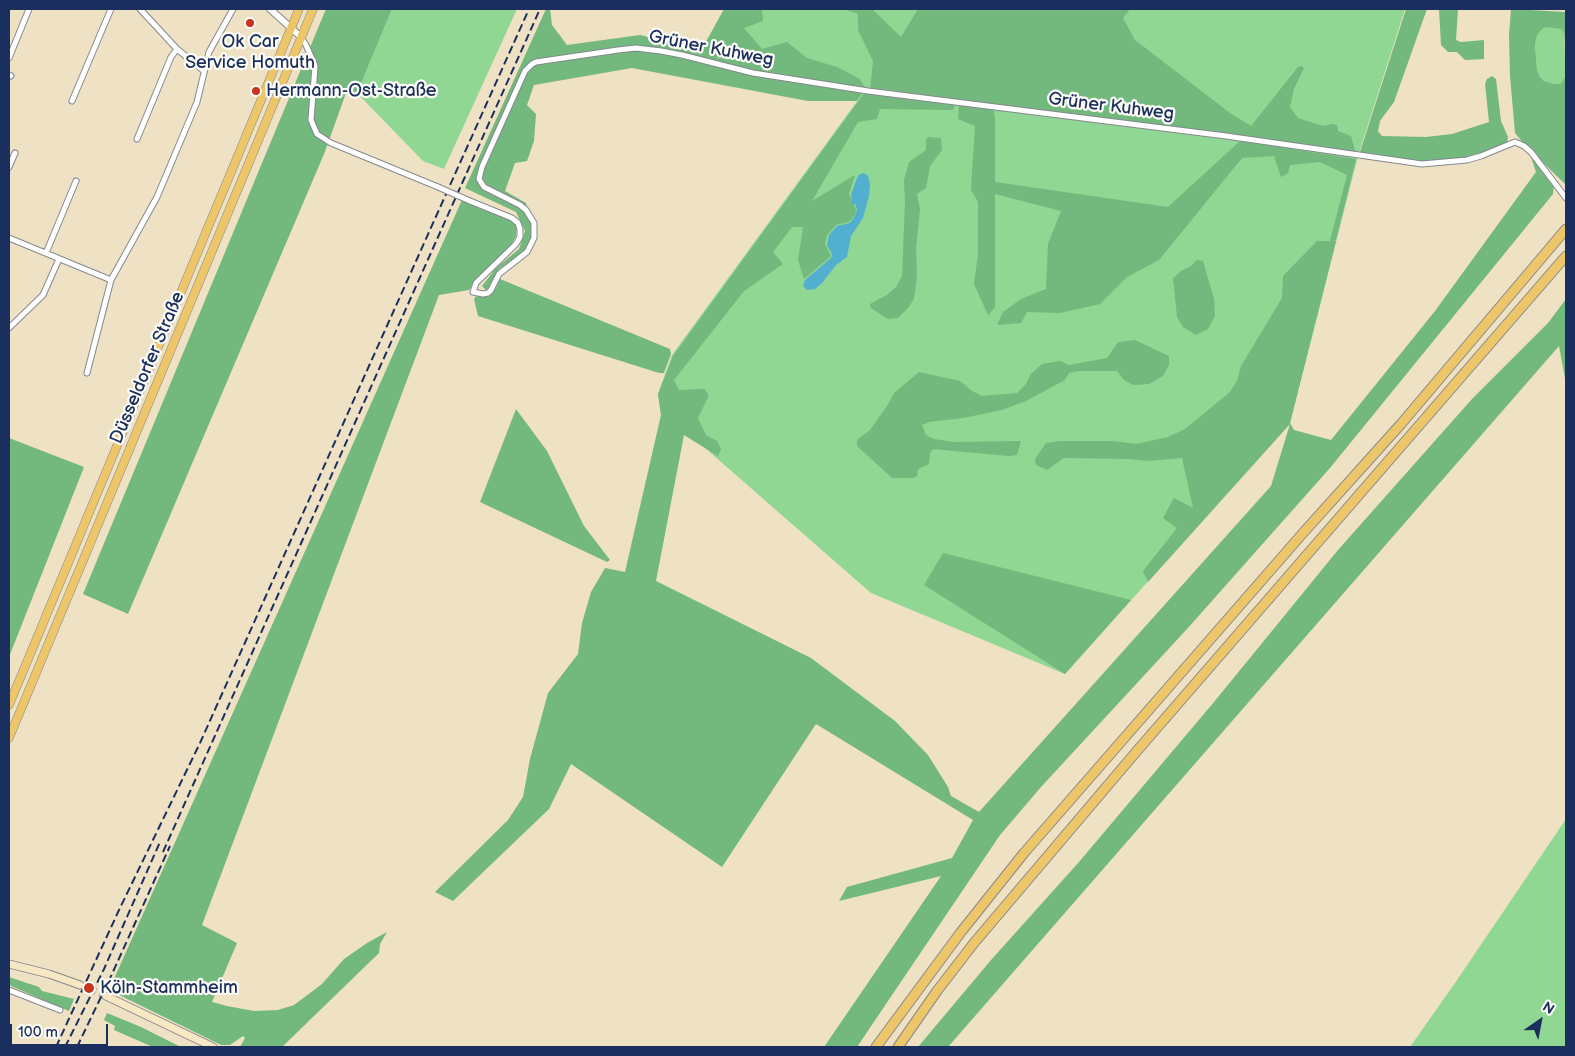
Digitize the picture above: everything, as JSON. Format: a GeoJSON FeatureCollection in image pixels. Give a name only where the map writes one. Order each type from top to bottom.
{"type":"FeatureCollection","features":[{"type":"Feature","properties":{"kind":"highway"},"geometry":{"type":"LineString","coordinates":[[876,1047],[961,932],[1024,853],[1290,548],[1401,424],[1566,230]]}},
{"type":"Feature","properties":{"kind":"highway"},"geometry":{"type":"LineString","coordinates":[[898,1047],[974,942],[1566,256]]}},
{"type":"Feature","properties":{"kind":"main road","name":"Düsseldorfer Straße"},"geometry":{"type":"LineString","coordinates":[[9,705],[299,9]]}},
{"type":"Feature","properties":{"kind":"main road","name":"Düsseldorfer Straße"},"geometry":{"type":"LineString","coordinates":[[9,738],[313,9]]}},
{"type":"Feature","properties":{"kind":"main road"},"geometry":{"type":"LineString","coordinates":[[9,964],[50,974],[80,985]]}},
{"type":"Feature","properties":{"kind":"main road"},"geometry":{"type":"LineString","coordinates":[[106,996],[213,1047]]}},
{"type":"Feature","properties":{"kind":"street"},"geometry":{"type":"LineString","coordinates":[[9,58],[29,9]]}},
{"type":"Feature","properties":{"kind":"street"},"geometry":{"type":"LineString","coordinates":[[72,101],[111,9]]}},
{"type":"Feature","properties":{"kind":"street"},"geometry":{"type":"LineString","coordinates":[[140,9],[177,49],[204,71]]}},
{"type":"Feature","properties":{"kind":"street"},"geometry":{"type":"LineString","coordinates":[[87,373],[111,280],[157,197],[197,102],[209,52],[233,9]]}},
{"type":"Feature","properties":{"kind":"street"},"geometry":{"type":"LineString","coordinates":[[270,9],[302,37]]}},
{"type":"Feature","properties":{"kind":"street","name":"Grüner Kuhweg"},"geometry":{"type":"LineString","coordinates":[[302,37],[315,66],[311,120],[317,134],[331,143],[512,218],[518,223],[520,237],[516,244],[476,283],[473,292],[483,294],[491,290],[499,274],[527,252],[534,238],[534,223],[526,210],[520,205],[484,187],[479,179],[482,167],[526,71],[536,62],[636,48],[682,55],[754,73],[868,91],[1226,136],[1422,164],[1467,160],[1515,142],[1531,152],[1566,198]]}},
{"type":"Feature","properties":{"kind":"street"},"geometry":{"type":"LineString","coordinates":[[137,139],[171,58],[177,49]]}},
{"type":"Feature","properties":{"kind":"street"},"geometry":{"type":"LineString","coordinates":[[9,167],[15,153]]}},
{"type":"Feature","properties":{"kind":"street"},"geometry":{"type":"LineString","coordinates":[[46,253],[76,181]]}},
{"type":"Feature","properties":{"kind":"street"},"geometry":{"type":"LineString","coordinates":[[9,238],[111,280]]}},
{"type":"Feature","properties":{"kind":"street"},"geometry":{"type":"LineString","coordinates":[[9,328],[43,295],[59,258]]}},
{"type":"Feature","properties":{"kind":"street"},"geometry":{"type":"LineString","coordinates":[[9,990],[60,1010]]}},
{"type":"Feature","properties":{"kind":"green space"},"geometry":{"type":"Polygon","coordinates":[[[326,9],[392,9],[357,93],[346,93],[324,154],[128,614],[83,594],[326,9]]]}},
{"type":"Feature","properties":{"kind":"green space"},"geometry":{"type":"Polygon","coordinates":[[[392,9],[517,9],[444,169],[423,161],[357,93],[392,9]]]}},
{"type":"Feature","properties":{"kind":"green space"},"geometry":{"type":"Polygon","coordinates":[[[546,9],[550,9],[552,25],[567,45],[640,35],[702,49],[724,9],[762,9],[763,21],[744,28],[762,49],[787,42],[807,58],[837,67],[860,79],[866,89],[857,101],[808,101],[632,68],[534,85],[527,105],[536,114],[534,141],[527,161],[515,163],[505,191],[526,203],[532,225],[532,237],[529,246],[523,253],[499,269],[487,291],[482,286],[496,268],[519,249],[525,231],[516,212],[465,188],[546,9]]]}},
{"type":"Feature","properties":{"kind":"green space"},"geometry":{"type":"Polygon","coordinates":[[[724,9],[1405,9],[1358,156],[1290,423],[1065,674],[871,593],[705,448],[685,435],[661,415],[658,394],[672,355],[866,89],[703,49],[724,9]]]}},
{"type":"Feature","properties":{"kind":"green space"},"geometry":{"type":"Polygon","coordinates":[[[844,9],[872,9],[901,37],[918,9],[1130,9],[1123,18],[1135,40],[1230,113],[1251,126],[1298,67],[1301,66],[1304,68],[1294,89],[1290,107],[1298,118],[1323,126],[1337,125],[1338,131],[1351,136],[1356,154],[870,90],[873,61],[858,30],[858,14],[844,9]]]}},
{"type":"Feature","properties":{"kind":"green space"},"geometry":{"type":"Polygon","coordinates":[[[1406,9],[1427,9],[1394,102],[1380,121],[1378,131],[1382,136],[1426,137],[1452,134],[1489,122],[1485,84],[1487,79],[1492,76],[1496,79],[1501,121],[1508,137],[1507,143],[1476,156],[1421,163],[1359,155],[1406,9]]]}},
{"type":"Feature","properties":{"kind":"green space"},"geometry":{"type":"Polygon","coordinates":[[[1439,9],[1458,9],[1456,40],[1461,42],[1484,40],[1484,59],[1465,60],[1457,52],[1448,52],[1441,45],[1439,9]]]}},
{"type":"Feature","properties":{"kind":"green space"},"geometry":{"type":"Polygon","coordinates":[[[1511,9],[1566,12],[1566,61],[1564,32],[1561,29],[1546,27],[1537,36],[1535,44],[1537,70],[1540,77],[1544,81],[1561,84],[1566,76],[1566,185],[1515,133],[1510,76],[1509,35],[1511,9]]]}},
{"type":"Feature","properties":{"kind":"green space"},"geometry":{"type":"Polygon","coordinates":[[[1546,27],[1555,27],[1564,32],[1566,76],[1565,81],[1561,84],[1544,81],[1537,70],[1535,44],[1537,36],[1546,27]]]}},
{"type":"Feature","properties":{"kind":"green space"},"geometry":{"type":"Polygon","coordinates":[[[865,92],[956,103],[953,110],[880,109],[877,119],[858,122],[812,201],[855,175],[849,194],[856,210],[855,215],[849,222],[836,225],[827,235],[825,244],[831,256],[804,279],[798,260],[803,227],[792,227],[773,252],[783,264],[744,291],[674,380],[679,390],[704,389],[709,395],[698,418],[706,435],[717,441],[721,449],[718,456],[684,435],[656,581],[811,658],[895,721],[928,755],[948,787],[951,796],[979,812],[1271,486],[1290,424],[1148,582],[1143,571],[1177,528],[1163,518],[1174,498],[1193,508],[1182,458],[1148,461],[1064,458],[1047,470],[1036,465],[1035,459],[1046,443],[1060,441],[1114,441],[1136,444],[1168,437],[1185,429],[1230,392],[1237,381],[1241,366],[1282,298],[1283,276],[1317,241],[1330,241],[1347,175],[1320,162],[1290,165],[1288,173],[1281,177],[1274,156],[1242,158],[1159,260],[1127,277],[1100,304],[1060,313],[1027,312],[1021,323],[997,325],[1003,312],[1021,299],[1046,289],[1048,244],[1061,211],[995,194],[995,307],[988,315],[974,284],[978,254],[978,202],[971,190],[975,126],[958,119],[959,102],[993,107],[995,117],[995,182],[1168,207],[1240,141],[1356,159],[1336,240],[1333,241],[1336,241],[1290,423],[1294,430],[1331,440],[1435,311],[1536,172],[1531,157],[1554,185],[1553,194],[1330,468],[1187,629],[1041,787],[1000,835],[857,1047],[824,1047],[941,876],[839,901],[847,887],[952,858],[973,820],[816,724],[722,867],[571,764],[549,809],[453,901],[435,892],[508,820],[523,797],[530,759],[548,693],[578,654],[582,623],[591,592],[605,568],[625,572],[661,415],[658,394],[673,356],[865,92]]]}},
{"type":"Feature","properties":{"kind":"green space"},"geometry":{"type":"Polygon","coordinates":[[[928,137],[941,138],[942,150],[930,166],[926,188],[917,194],[920,209],[914,299],[898,318],[888,319],[871,308],[870,304],[887,295],[896,287],[902,276],[904,180],[909,162],[926,150],[926,140],[928,137]]]}},
{"type":"Feature","properties":{"kind":"green space"},"geometry":{"type":"Polygon","coordinates":[[[462,200],[510,219],[517,225],[516,236],[510,247],[476,279],[469,290],[439,295],[202,925],[237,943],[212,1002],[254,1011],[278,1010],[294,1005],[322,984],[344,959],[387,932],[380,944],[379,953],[282,1047],[240,1047],[245,1038],[243,1036],[230,1045],[221,1045],[109,990],[462,200]]]}},
{"type":"Feature","properties":{"kind":"green space"},"geometry":{"type":"Polygon","coordinates":[[[1197,260],[1203,261],[1214,299],[1215,316],[1208,329],[1196,335],[1183,327],[1177,317],[1173,278],[1197,260]]]}},
{"type":"Feature","properties":{"kind":"green space"},"geometry":{"type":"Polygon","coordinates":[[[500,279],[670,349],[671,354],[664,373],[478,316],[474,299],[476,296],[484,297],[490,295],[500,279]]]}},
{"type":"Feature","properties":{"kind":"green space"},"geometry":{"type":"Polygon","coordinates":[[[1566,299],[1566,384],[1559,346],[948,1047],[918,1047],[991,960],[1079,862],[1214,702],[1338,550],[1472,399],[1548,323],[1566,299]]]}},
{"type":"Feature","properties":{"kind":"green space"},"geometry":{"type":"Polygon","coordinates":[[[1135,340],[1169,356],[1169,365],[1163,376],[1149,384],[1133,385],[1124,380],[1117,371],[1078,371],[1069,373],[1065,380],[1026,401],[1002,410],[963,418],[929,422],[922,425],[926,435],[934,439],[954,442],[1021,441],[1017,455],[1009,456],[933,449],[930,453],[929,464],[918,469],[917,476],[913,478],[892,478],[857,446],[857,440],[870,430],[894,393],[919,372],[960,381],[972,391],[982,396],[1017,393],[1026,384],[1030,375],[1042,364],[1060,361],[1069,365],[1107,358],[1118,342],[1135,340]]]}},
{"type":"Feature","properties":{"kind":"green space"},"geometry":{"type":"Polygon","coordinates":[[[516,409],[547,451],[584,526],[610,560],[607,562],[480,502],[516,409]]]}},
{"type":"Feature","properties":{"kind":"green space"},"geometry":{"type":"Polygon","coordinates":[[[9,438],[84,467],[9,657],[9,438]]]}},
{"type":"Feature","properties":{"kind":"green space"},"geometry":{"type":"Polygon","coordinates":[[[943,553],[1131,600],[1065,674],[924,585],[943,553]]]}},
{"type":"Feature","properties":{"kind":"green space"},"geometry":{"type":"Polygon","coordinates":[[[1566,819],[1566,1047],[1410,1047],[1455,983],[1566,819]]]}},
{"type":"Feature","properties":{"kind":"green space"},"geometry":{"type":"Polygon","coordinates":[[[9,977],[39,987],[42,991],[74,999],[69,1011],[9,985],[9,977]]]}},
{"type":"Feature","properties":{"kind":"green space"},"geometry":{"type":"Polygon","coordinates":[[[107,1013],[181,1047],[153,1047],[114,1030],[115,1026],[104,1020],[107,1013]]]}},
{"type":"Feature","properties":{"kind":"water"},"geometry":{"type":"Polygon","coordinates":[[[864,173],[868,176],[870,184],[869,196],[863,218],[851,236],[847,257],[836,265],[815,289],[807,290],[803,286],[805,280],[831,258],[832,254],[827,245],[829,235],[837,226],[850,223],[855,216],[857,210],[855,204],[852,204],[851,195],[857,178],[860,174],[864,173]]]}},
{"type":"Feature","properties":{"kind":"tunnel"},"geometry":{"type":"LineString","coordinates":[[80,985],[106,996]]}},
{"type":"Feature","properties":{"kind":"railway"},"geometry":{"type":"LineString","coordinates":[[56,1047],[119,910],[200,743],[529,9]]}},
{"type":"Feature","properties":{"kind":"railway"},"geometry":{"type":"LineString","coordinates":[[163,852],[540,9]]}},
{"type":"Feature","properties":{"kind":"railway"},"geometry":{"type":"LineString","coordinates":[[65,1047],[104,969],[160,842]]}},
{"type":"Feature","properties":{"kind":"railway"},"geometry":{"type":"LineString","coordinates":[[77,1047],[170,846]]}},
{"type":"Feature","properties":{"kind":"place","name":"Ok Car Service Homuth"},"geometry":{"type":"Point","coordinates":[250,23]}},
{"type":"Feature","properties":{"kind":"place","name":"Hermann-Ost-Straße"},"geometry":{"type":"Point","coordinates":[256,91]}},
{"type":"Feature","properties":{"kind":"place","name":"Köln-Stammheim"},"geometry":{"type":"Point","coordinates":[89,988]}}]}
